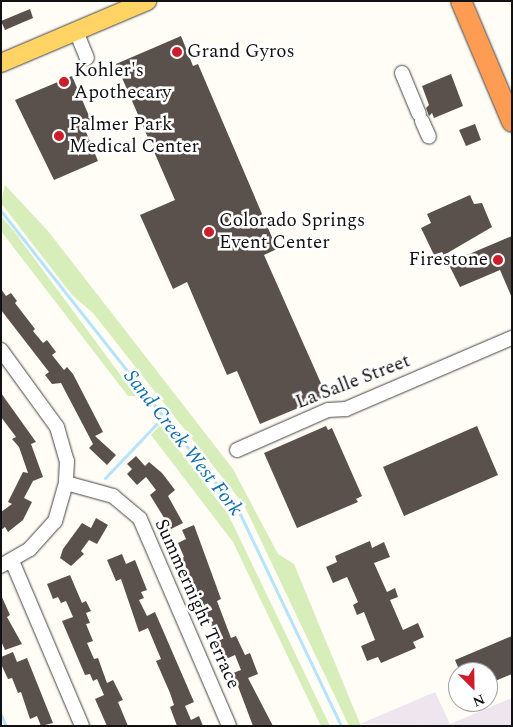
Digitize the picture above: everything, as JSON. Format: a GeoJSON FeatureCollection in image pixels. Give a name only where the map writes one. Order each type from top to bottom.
{"type":"FeatureCollection","features":[{"type":"Feature","properties":{"kind":"highway"},"geometry":{"type":"LineString","coordinates":[[461,1],[511,121]]}},
{"type":"Feature","properties":{"kind":"main road"},"geometry":{"type":"LineString","coordinates":[[1,63],[147,1]]}},
{"type":"Feature","properties":{"kind":"street"},"geometry":{"type":"LineString","coordinates":[[76,31],[87,58]]}},
{"type":"Feature","properties":{"kind":"street"},"geometry":{"type":"LineString","coordinates":[[402,73],[428,137]]}},
{"type":"Feature","properties":{"kind":"street","name":"La Salle Street"},"geometry":{"type":"LineString","coordinates":[[236,450],[328,410],[346,409],[512,338]]}},
{"type":"Feature","properties":{"kind":"street"},"geometry":{"type":"LineString","coordinates":[[1,350],[57,427],[67,462],[62,504],[45,536],[7,563],[82,726]]}},
{"type":"Feature","properties":{"kind":"street","name":"Summernight Terrace"},"geometry":{"type":"LineString","coordinates":[[66,483],[114,496],[140,519],[229,726]]}},
{"type":"Feature","properties":{"kind":"shaded area"},"geometry":{"type":"Polygon","coordinates":[[[435,692],[450,724],[479,712],[498,712],[498,704],[512,698],[512,726],[360,724],[435,692]]]}},
{"type":"Feature","properties":{"kind":"green space"},"geometry":{"type":"Polygon","coordinates":[[[5,185],[48,231],[233,469],[278,554],[294,564],[361,726],[349,726],[244,505],[93,313],[72,295],[1,203],[5,185]]]}},
{"type":"Feature","properties":{"kind":"green space"},"geometry":{"type":"Polygon","coordinates":[[[1,216],[136,396],[128,396],[1,231],[1,216]]]}},
{"type":"Feature","properties":{"kind":"green space"},"geometry":{"type":"Polygon","coordinates":[[[160,425],[228,514],[330,726],[321,726],[233,542],[151,435],[160,425]]]}},
{"type":"Feature","properties":{"kind":"building"},"geometry":{"type":"Polygon","coordinates":[[[30,9],[33,18],[5,30],[1,21],[30,9]]]}},
{"type":"Feature","properties":{"kind":"building"},"geometry":{"type":"Polygon","coordinates":[[[181,36],[193,66],[198,64],[277,249],[264,255],[324,390],[320,393],[322,398],[260,424],[237,371],[227,375],[187,282],[173,289],[140,215],[175,200],[116,64],[181,36]]]}},
{"type":"Feature","properties":{"kind":"building"},"geometry":{"type":"Polygon","coordinates":[[[451,74],[463,106],[434,118],[432,113],[429,116],[426,108],[429,105],[422,86],[451,74]]]}},
{"type":"Feature","properties":{"kind":"building","name":"Palmer Park Medical Center"},"geometry":{"type":"Polygon","coordinates":[[[72,76],[92,123],[84,127],[98,161],[54,180],[15,100],[72,76]]]}},
{"type":"Feature","properties":{"kind":"building"},"geometry":{"type":"Polygon","coordinates":[[[475,124],[481,140],[466,146],[459,130],[475,124]]]}},
{"type":"Feature","properties":{"kind":"building"},"geometry":{"type":"Polygon","coordinates":[[[470,195],[474,204],[482,203],[492,227],[444,255],[442,252],[434,255],[421,228],[431,223],[427,214],[470,195]]]}},
{"type":"Feature","properties":{"kind":"building"},"geometry":{"type":"Polygon","coordinates":[[[512,236],[512,298],[500,270],[460,287],[448,263],[512,236]]]}},
{"type":"Feature","properties":{"kind":"building"},"geometry":{"type":"Polygon","coordinates":[[[1,289],[6,296],[11,293],[17,301],[15,303],[35,329],[33,331],[43,343],[47,340],[56,352],[52,355],[64,370],[67,367],[73,374],[103,432],[95,436],[116,455],[107,465],[89,448],[93,444],[61,383],[52,384],[45,375],[49,372],[1,310],[1,289]]]}},
{"type":"Feature","properties":{"kind":"building"},"geometry":{"type":"Polygon","coordinates":[[[1,393],[36,442],[31,444],[43,477],[33,481],[24,498],[32,502],[23,520],[8,532],[5,527],[1,530],[1,512],[12,504],[8,502],[23,472],[28,473],[19,447],[12,439],[16,437],[1,417],[1,393]]]}},
{"type":"Feature","properties":{"kind":"building"},"geometry":{"type":"Polygon","coordinates":[[[326,426],[328,430],[332,428],[362,496],[356,499],[358,502],[297,528],[264,453],[326,426]]]}},
{"type":"Feature","properties":{"kind":"building"},"geometry":{"type":"Polygon","coordinates":[[[477,426],[498,475],[404,516],[383,467],[477,426]]]}},
{"type":"Feature","properties":{"kind":"building"},"geometry":{"type":"Polygon","coordinates":[[[136,456],[145,466],[149,462],[162,473],[175,490],[168,496],[183,523],[171,529],[150,495],[156,490],[146,477],[137,485],[127,474],[132,469],[127,464],[136,456]]]}},
{"type":"Feature","properties":{"kind":"building"},"geometry":{"type":"Polygon","coordinates":[[[96,518],[108,525],[97,544],[89,540],[81,551],[84,554],[71,566],[60,558],[63,549],[82,523],[91,528],[96,518]]]}},
{"type":"Feature","properties":{"kind":"building"},"geometry":{"type":"Polygon","coordinates":[[[194,525],[221,599],[217,601],[231,638],[236,636],[245,655],[250,653],[258,674],[248,678],[273,726],[253,726],[233,673],[241,670],[235,655],[226,659],[182,558],[184,557],[178,543],[186,539],[182,530],[194,525]]]}},
{"type":"Feature","properties":{"kind":"building"},"geometry":{"type":"Polygon","coordinates":[[[370,541],[372,548],[384,542],[390,557],[374,563],[387,592],[395,588],[398,597],[390,600],[403,630],[418,623],[424,637],[413,642],[416,648],[381,663],[378,657],[367,661],[361,646],[375,640],[364,612],[357,615],[353,605],[358,602],[347,577],[333,583],[326,567],[337,562],[335,556],[370,541]]]}},
{"type":"Feature","properties":{"kind":"building"},"geometry":{"type":"Polygon","coordinates":[[[122,554],[126,564],[135,560],[147,590],[141,592],[144,598],[139,600],[147,616],[155,612],[194,702],[185,706],[191,720],[199,716],[203,726],[177,726],[170,707],[174,705],[156,661],[161,659],[148,628],[139,632],[121,579],[116,581],[107,560],[122,554]]]}},
{"type":"Feature","properties":{"kind":"building"},"geometry":{"type":"Polygon","coordinates":[[[70,575],[82,603],[86,601],[91,611],[86,613],[90,623],[86,624],[93,641],[87,643],[94,659],[98,658],[107,683],[113,680],[123,700],[118,702],[128,726],[107,726],[95,699],[104,695],[97,679],[93,681],[90,674],[85,675],[62,621],[73,617],[66,601],[61,603],[58,597],[53,599],[47,584],[70,575]]]}},
{"type":"Feature","properties":{"kind":"building"},"geometry":{"type":"Polygon","coordinates":[[[1,595],[10,615],[7,617],[22,644],[5,650],[1,641],[1,595]]]}},
{"type":"Feature","properties":{"kind":"building"},"geometry":{"type":"Polygon","coordinates":[[[512,636],[512,674],[498,680],[498,662],[456,662],[455,660],[512,636]]]}},
{"type":"Feature","properties":{"kind":"building"},"geometry":{"type":"Polygon","coordinates":[[[13,652],[17,662],[27,658],[53,723],[41,726],[37,716],[30,719],[21,692],[18,693],[12,678],[8,679],[1,664],[1,657],[13,652]]]}},
{"type":"Feature","properties":{"kind":"waterway","name":"Sand Creek West Fork"},"geometry":{"type":"LineString","coordinates":[[1,211],[240,514],[341,726]]}},
{"type":"Feature","properties":{"kind":"waterway"},"geometry":{"type":"LineString","coordinates":[[105,478],[163,417]]}},
{"type":"Feature","properties":{"kind":"waterway"},"geometry":{"type":"LineString","coordinates":[[1,715],[6,726]]}},
{"type":"Feature","properties":{"kind":"place","name":"Grand Gyros"},"geometry":{"type":"Point","coordinates":[177,52]}},
{"type":"Feature","properties":{"kind":"place","name":"Kohler's Apothecary"},"geometry":{"type":"Point","coordinates":[64,82]}},
{"type":"Feature","properties":{"kind":"place","name":"Palmer Park Medical Center"},"geometry":{"type":"Point","coordinates":[59,136]}},
{"type":"Feature","properties":{"kind":"place","name":"Colorado Springs Event Center"},"geometry":{"type":"Point","coordinates":[209,232]}},
{"type":"Feature","properties":{"kind":"place","name":"Firestone"},"geometry":{"type":"Point","coordinates":[498,260]}}]}
